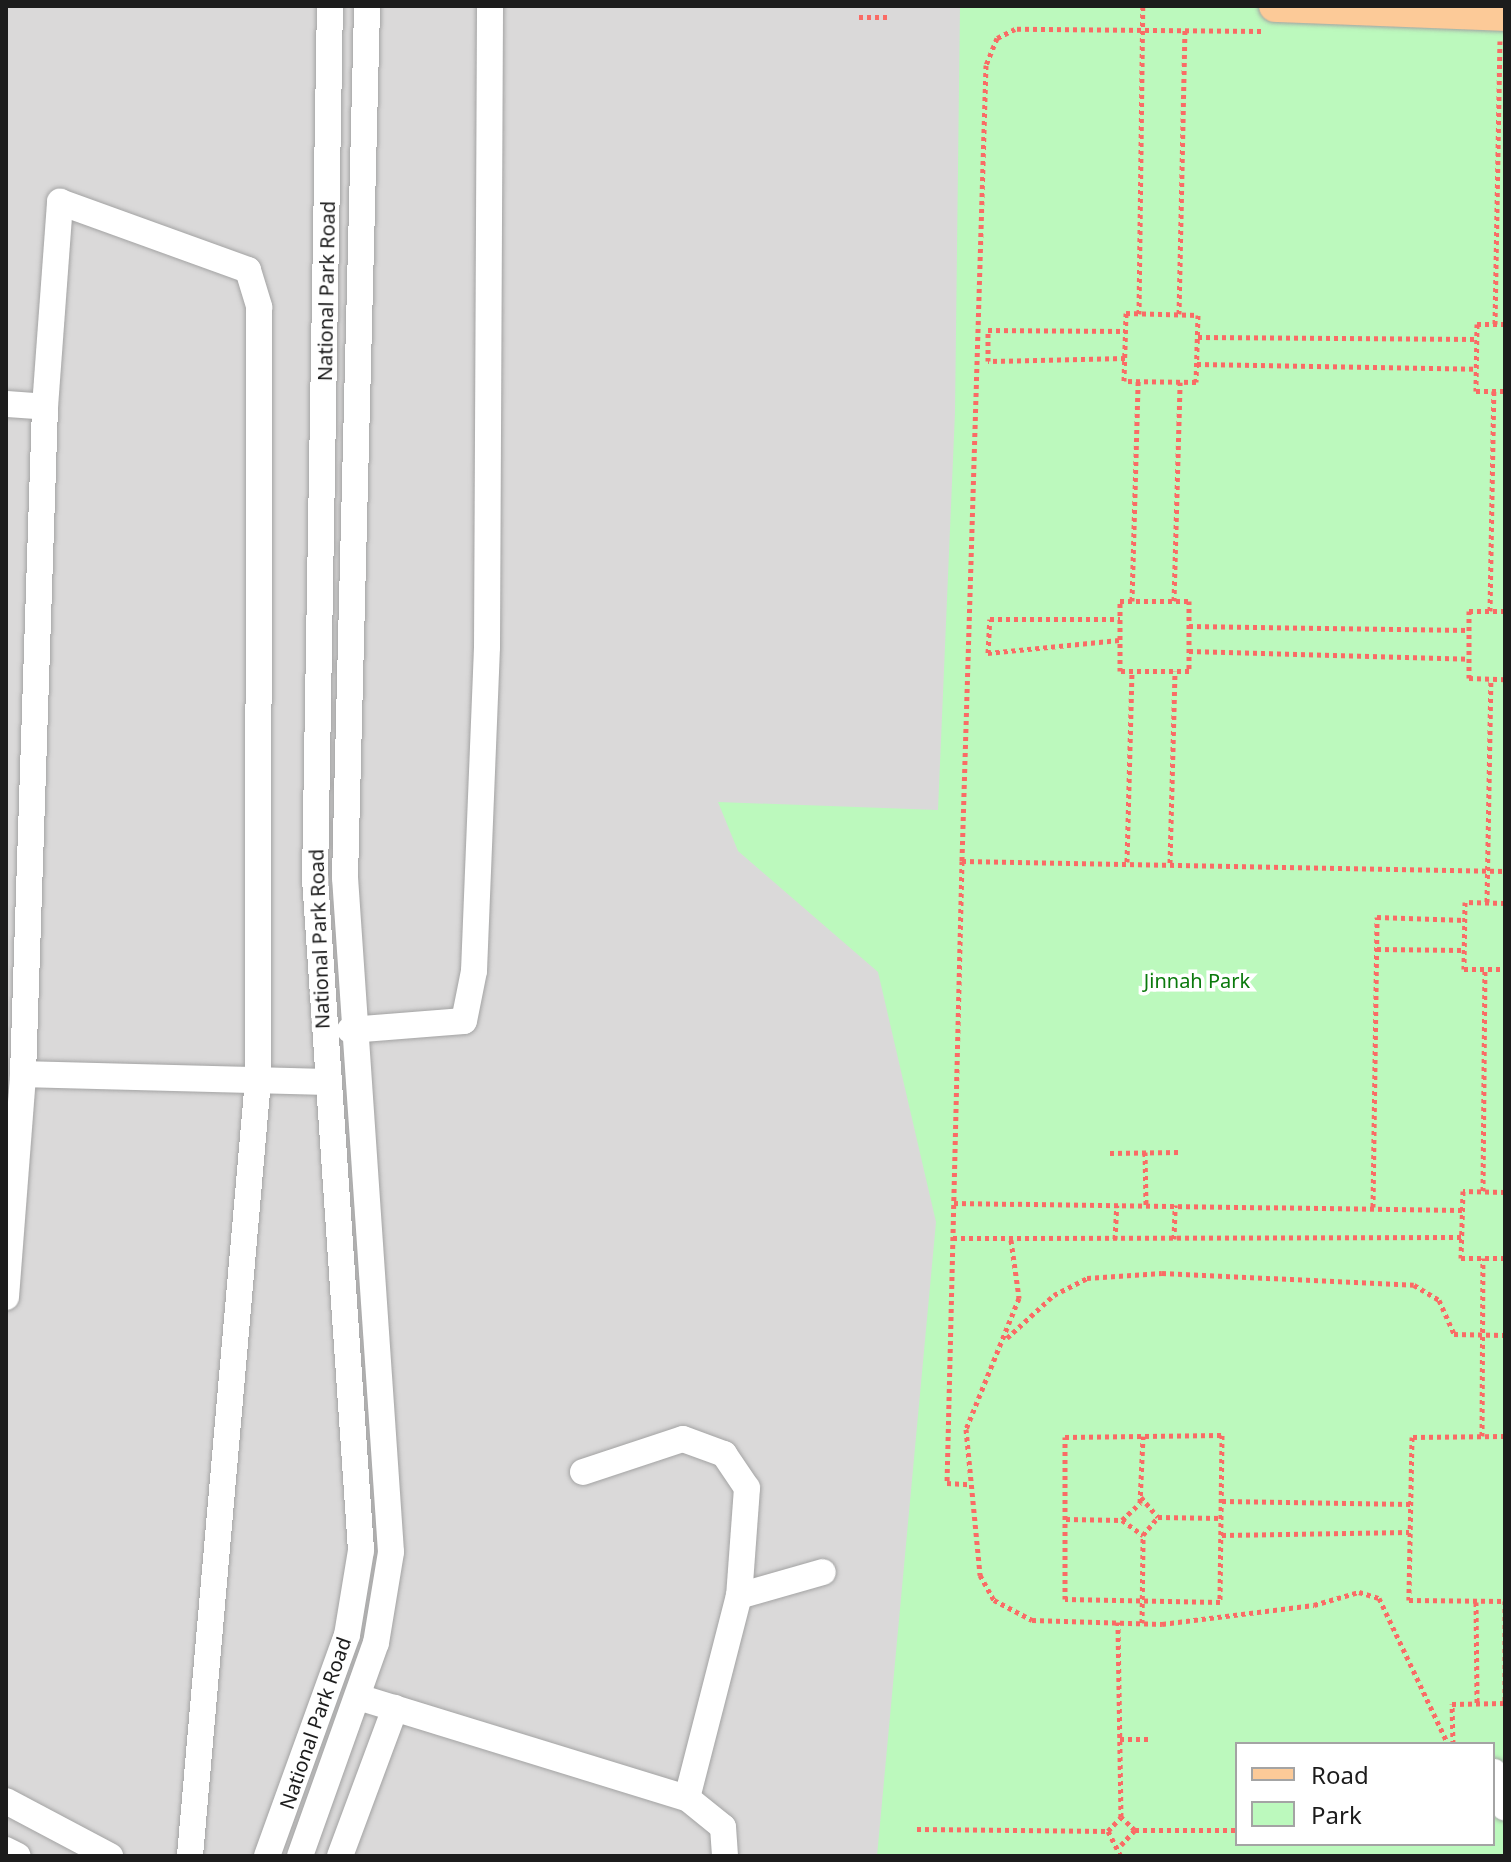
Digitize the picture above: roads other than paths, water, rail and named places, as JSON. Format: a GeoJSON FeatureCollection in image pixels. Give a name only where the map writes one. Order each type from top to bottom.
{"type":"FeatureCollection","features":[{"type":"Feature","properties":{"kind":"main road"},"geometry":{"type":"LineString","coordinates":[[1276,18],[1499,27]]}},
{"type":"Feature","properties":{"kind":"street","name":"National Park Road"},"geometry":{"type":"LineString","coordinates":[[267,1856],[347,1635],[361,1550],[343,1233],[325,1082],[315,879],[330,6]]}},
{"type":"Feature","properties":{"kind":"street","name":"National Park Road"},"geometry":{"type":"LineString","coordinates":[[300,1856],[358,1697],[391,1552],[374,1230],[350,1030],[345,878],[367,6]]}},
{"type":"Feature","properties":{"kind":"street"},"geometry":{"type":"LineString","coordinates":[[350,1030],[464,1021],[474,971],[487,647],[490,6]]}},
{"type":"Feature","properties":{"kind":"street"},"geometry":{"type":"LineString","coordinates":[[6,1297],[23,1074],[45,407],[60,202],[248,270],[259,307],[258,1080],[190,1856]]}},
{"type":"Feature","properties":{"kind":"street"},"geometry":{"type":"LineString","coordinates":[[6,404],[45,407]]}},
{"type":"Feature","properties":{"kind":"street"},"geometry":{"type":"LineString","coordinates":[[23,1074],[325,1082]]}},
{"type":"Feature","properties":{"kind":"street"},"geometry":{"type":"LineString","coordinates":[[583,1472],[683,1439],[724,1454],[747,1488],[739,1596],[687,1798]]}},
{"type":"Feature","properties":{"kind":"street"},"geometry":{"type":"LineString","coordinates":[[739,1596],[823,1572]]}},
{"type":"Feature","properties":{"kind":"street"},"geometry":{"type":"LineString","coordinates":[[358,1697],[687,1798],[723,1827],[725,1856]]}},
{"type":"Feature","properties":{"kind":"street"},"geometry":{"type":"LineString","coordinates":[[340,1856],[395,1708]]}},
{"type":"Feature","properties":{"kind":"street"},"geometry":{"type":"LineString","coordinates":[[1497,1772],[1505,1807]]}},
{"type":"Feature","properties":{"kind":"street"},"geometry":{"type":"LineString","coordinates":[[6,1801],[110,1856]]}},
{"type":"Feature","properties":{"kind":"street"},"geometry":{"type":"LineString","coordinates":[[6,1850],[18,1856]]}},
{"type":"Feature","properties":{"kind":"park label","name":"Jinnah Park"},"geometry":{"type":"Point","coordinates":[1197,980]}}]}
